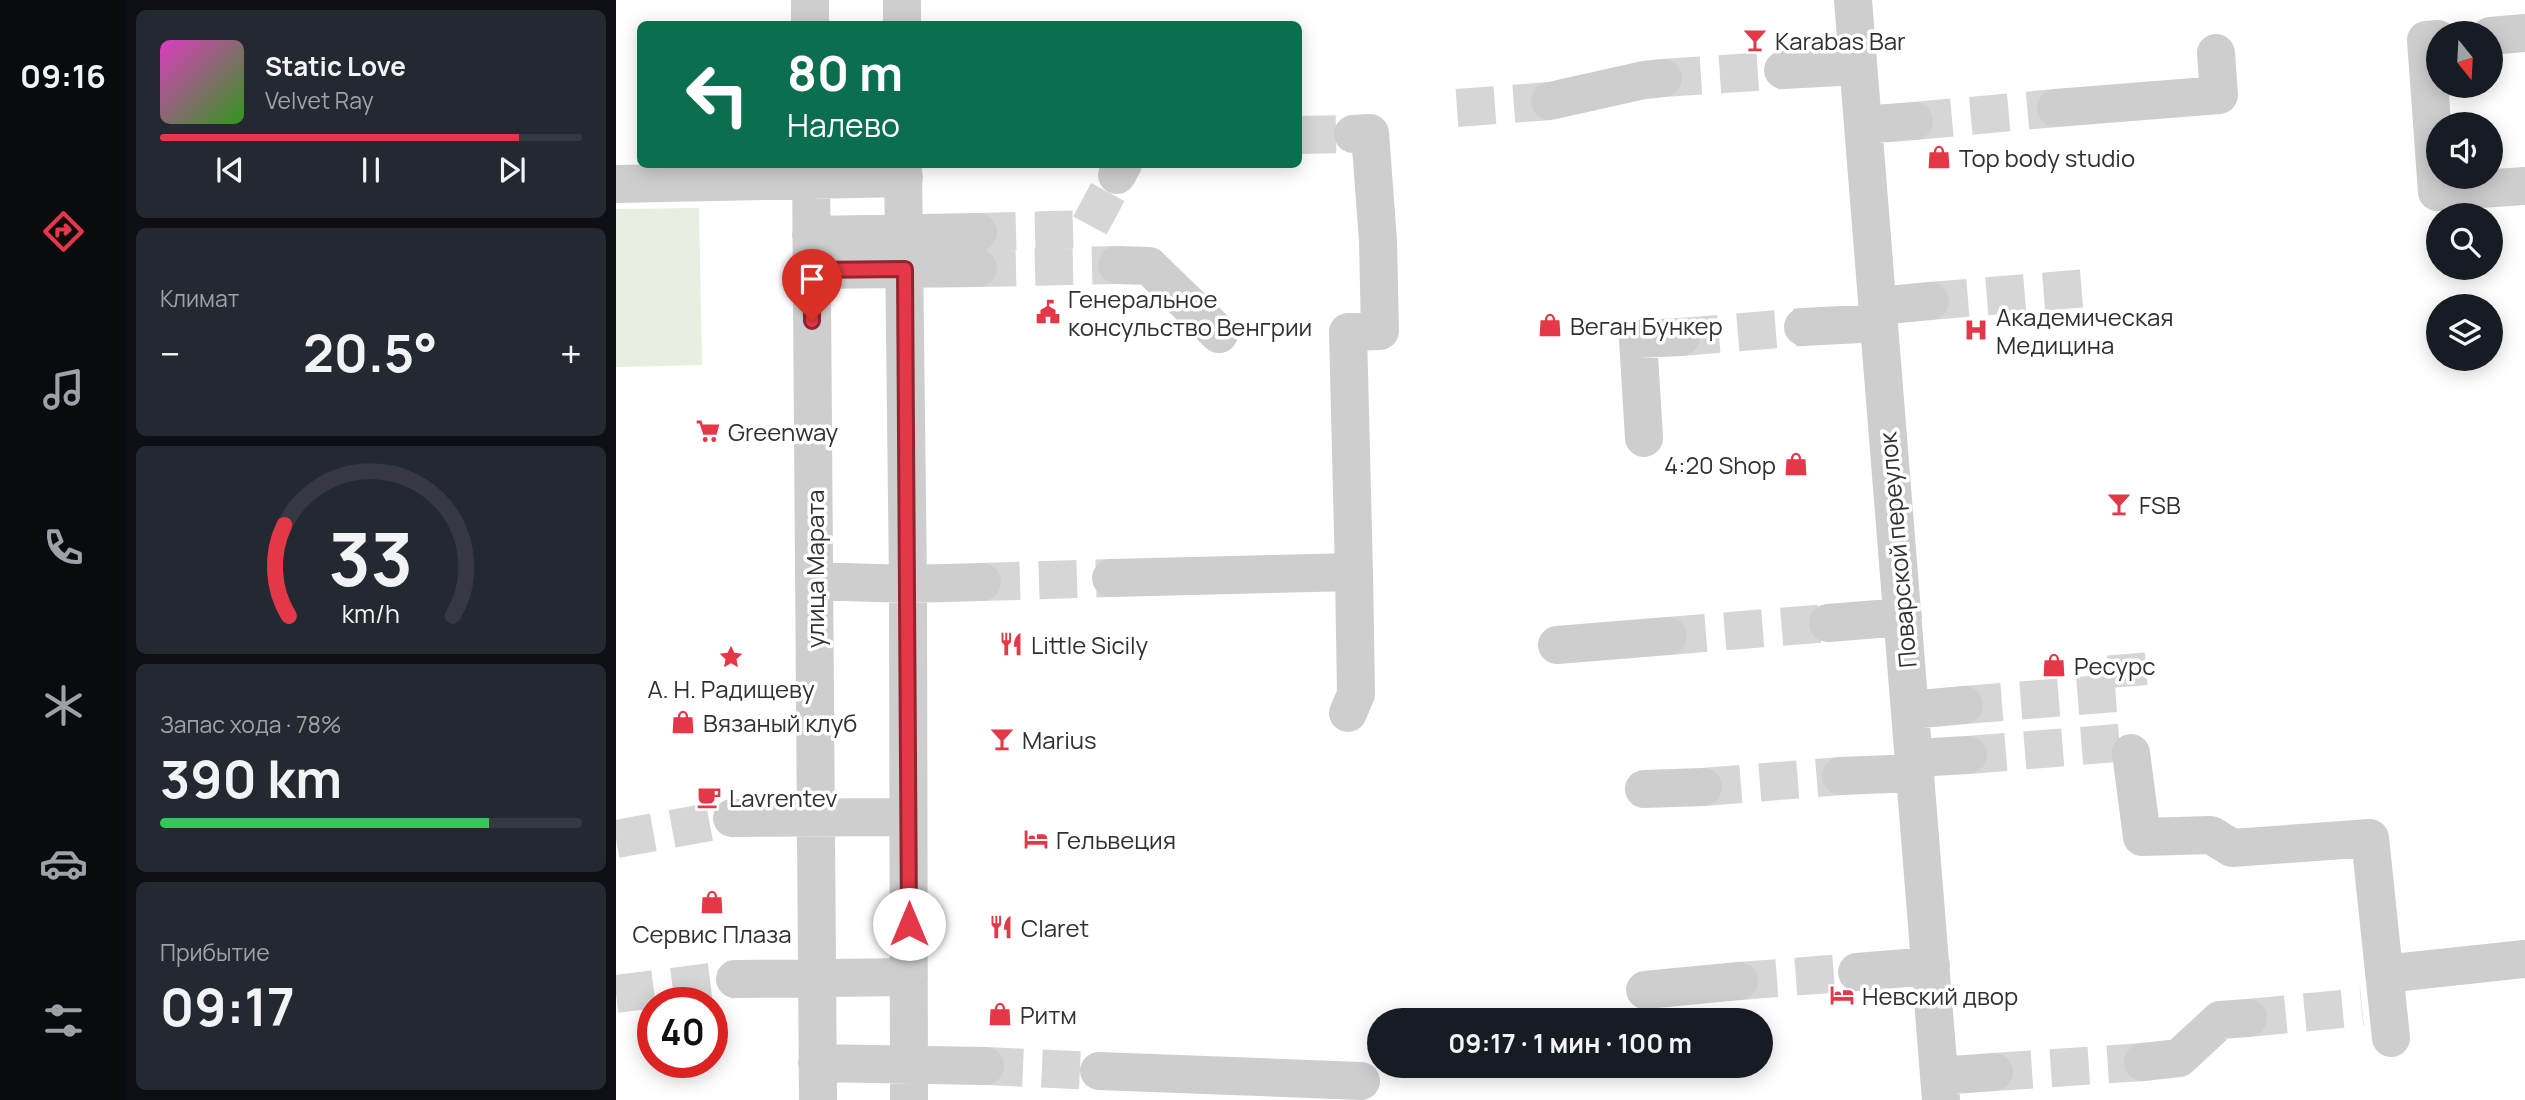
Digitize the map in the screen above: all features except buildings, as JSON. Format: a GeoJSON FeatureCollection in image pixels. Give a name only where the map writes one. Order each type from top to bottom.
{"type":"FeatureCollection","features":[{"type":"Feature","properties":{"kind":"street"},"geometry":{"type":"LineString","coordinates":[[810,0],[810,21]]}},
{"type":"Feature","properties":{"kind":"street"},"geometry":{"type":"LineString","coordinates":[[902,0],[902,21]]}},
{"type":"Feature","properties":{"kind":"street","name":"Поварской переулок"},"geometry":{"type":"LineString","coordinates":[[1853,0],[1940,1088]]}},
{"type":"Feature","properties":{"kind":"street"},"geometry":{"type":"LineString","coordinates":[[2503,35],[2525,33]]}},
{"type":"Feature","properties":{"kind":"street"},"geometry":{"type":"LineString","coordinates":[[2056,108],[2219,95],[2216,52]]}},
{"type":"Feature","properties":{"kind":"street"},"geometry":{"type":"LineString","coordinates":[[1783,70],[1858,66]]}},
{"type":"Feature","properties":{"kind":"street"},"geometry":{"type":"LineString","coordinates":[[1550,101],[1663,78]]}},
{"type":"Feature","properties":{"kind":"street"},"geometry":{"type":"LineString","coordinates":[[2430,98],[2437,192],[2525,186]]}},
{"type":"Feature","properties":{"kind":"street"},"geometry":{"type":"LineString","coordinates":[[1863,125],[1914,121]]}},
{"type":"Feature","properties":{"kind":"street"},"geometry":{"type":"LineString","coordinates":[[1348,713],[1356,694],[1348,331],[1380,331],[1378,241],[1370,133],[1353,134]]}},
{"type":"Feature","properties":{"kind":"street"},"geometry":{"type":"LineString","coordinates":[[616,184],[811,172],[904,171],[909,1082]]}},
{"type":"Feature","properties":{"kind":"street","name":"улица Марата"},"geometry":{"type":"LineString","coordinates":[[811,172],[818,1100]]}},
{"type":"Feature","properties":{"kind":"street"},"geometry":{"type":"LineString","coordinates":[[812,252],[978,250]]}},
{"type":"Feature","properties":{"kind":"street"},"geometry":{"type":"LineString","coordinates":[[1117,265],[1149,266],[1220,334]]}},
{"type":"Feature","properties":{"kind":"street"},"geometry":{"type":"LineString","coordinates":[[1803,327],[1879,314],[1930,301]]}},
{"type":"Feature","properties":{"kind":"street"},"geometry":{"type":"LineString","coordinates":[[1644,438],[1638,339],[1681,337]]}},
{"type":"Feature","properties":{"kind":"street"},"geometry":{"type":"LineString","coordinates":[[1111,578],[1354,572]]}},
{"type":"Feature","properties":{"kind":"street"},"geometry":{"type":"LineString","coordinates":[[814,582],[982,582]]}},
{"type":"Feature","properties":{"kind":"street"},"geometry":{"type":"LineString","coordinates":[[1828,623],[1903,617]]}},
{"type":"Feature","properties":{"kind":"street"},"geometry":{"type":"LineString","coordinates":[[1557,645],[1668,636]]}},
{"type":"Feature","properties":{"kind":"street"},"geometry":{"type":"LineString","coordinates":[[1910,710],[1964,705]]}},
{"type":"Feature","properties":{"kind":"street"},"geometry":{"type":"LineString","coordinates":[[2131,753],[2142,837],[2211,835],[2232,848],[2370,838],[2381,1006],[2525,959]]}},
{"type":"Feature","properties":{"kind":"street"},"geometry":{"type":"LineString","coordinates":[[1841,776],[1968,755]]}},
{"type":"Feature","properties":{"kind":"street"},"geometry":{"type":"LineString","coordinates":[[1644,789],[1703,788]]}},
{"type":"Feature","properties":{"kind":"street"},"geometry":{"type":"LineString","coordinates":[[732,818],[908,817]]}},
{"type":"Feature","properties":{"kind":"street"},"geometry":{"type":"LineString","coordinates":[[1857,972],[1931,966]]}},
{"type":"Feature","properties":{"kind":"street"},"geometry":{"type":"LineString","coordinates":[[735,979],[909,978]]}},
{"type":"Feature","properties":{"kind":"street"},"geometry":{"type":"LineString","coordinates":[[1645,990],[1739,981]]}},
{"type":"Feature","properties":{"kind":"street"},"geometry":{"type":"LineString","coordinates":[[2143,1062],[2179,1058],[2220,1020],[2248,1018]]}},
{"type":"Feature","properties":{"kind":"street"},"geometry":{"type":"LineString","coordinates":[[817,1063],[909,1082],[985,1066]]}},
{"type":"Feature","properties":{"kind":"street"},"geometry":{"type":"LineString","coordinates":[[1098,1071],[1361,1082]]}},
{"type":"Feature","properties":{"kind":"street"},"geometry":{"type":"LineString","coordinates":[[1940,1088],[1994,1072]]}},
{"type":"Feature","properties":{"kind":"shaded area"},"geometry":{"type":"Polygon","coordinates":[[[699,208],[702,365],[616,367],[616,209],[699,208]]]}},
{"type":"Feature","properties":{"kind":"tunnel"},"geometry":{"type":"LineString","coordinates":[[1663,78],[1783,70]]}},
{"type":"Feature","properties":{"kind":"tunnel"},"geometry":{"type":"LineString","coordinates":[[1457,108],[1550,101]]}},
{"type":"Feature","properties":{"kind":"tunnel"},"geometry":{"type":"LineString","coordinates":[[1914,121],[2056,108]]}},
{"type":"Feature","properties":{"kind":"tunnel"},"geometry":{"type":"LineString","coordinates":[[1302,135],[1353,134]]}},
{"type":"Feature","properties":{"kind":"tunnel"},"geometry":{"type":"LineString","coordinates":[[978,232],[1088,229],[1117,175]]}},
{"type":"Feature","properties":{"kind":"tunnel"},"geometry":{"type":"LineString","coordinates":[[978,268],[1117,265]]}},
{"type":"Feature","properties":{"kind":"tunnel"},"geometry":{"type":"LineString","coordinates":[[1930,301],[2087,288]]}},
{"type":"Feature","properties":{"kind":"tunnel"},"geometry":{"type":"LineString","coordinates":[[1681,337],[1803,327]]}},
{"type":"Feature","properties":{"kind":"tunnel"},"geometry":{"type":"LineString","coordinates":[[982,582],[1111,578]]}},
{"type":"Feature","properties":{"kind":"tunnel"},"geometry":{"type":"LineString","coordinates":[[1668,636],[1828,623]]}},
{"type":"Feature","properties":{"kind":"tunnel"},"geometry":{"type":"LineString","coordinates":[[1964,705],[2129,692],[2126,654]]}},
{"type":"Feature","properties":{"kind":"tunnel"},"geometry":{"type":"LineString","coordinates":[[1968,755],[2129,742],[2131,753]]}},
{"type":"Feature","properties":{"kind":"tunnel"},"geometry":{"type":"LineString","coordinates":[[1703,787],[1841,776]]}},
{"type":"Feature","properties":{"kind":"tunnel"},"geometry":{"type":"LineString","coordinates":[[616,839],[732,818]]}},
{"type":"Feature","properties":{"kind":"tunnel"},"geometry":{"type":"LineString","coordinates":[[1739,981],[1857,972]]}},
{"type":"Feature","properties":{"kind":"tunnel"},"geometry":{"type":"LineString","coordinates":[[616,994],[735,979]]}},
{"type":"Feature","properties":{"kind":"tunnel"},"geometry":{"type":"LineString","coordinates":[[2248,1018],[2362,1007]]}},
{"type":"Feature","properties":{"kind":"tunnel"},"geometry":{"type":"LineString","coordinates":[[1994,1072],[2143,1062]]}},
{"type":"Feature","properties":{"kind":"tunnel"},"geometry":{"type":"LineString","coordinates":[[985,1066],[1099,1071]]}},
{"type":"Feature","properties":{"kind":"place","name":"Karabas Bar"},"geometry":{"type":"Point","coordinates":[1755,40]}},
{"type":"Feature","properties":{"kind":"place","name":"Top body studio"},"geometry":{"type":"Point","coordinates":[1939,157]}},
{"type":"Feature","properties":{"kind":"place","name":"Генеральное консульство Венгрии"},"geometry":{"type":"Point","coordinates":[1048,312]}},
{"type":"Feature","properties":{"kind":"place","name":"Веган Бункер"},"geometry":{"type":"Point","coordinates":[1550,325]}},
{"type":"Feature","properties":{"kind":"place","name":"Академическая Медицина"},"geometry":{"type":"Point","coordinates":[1976,330]}},
{"type":"Feature","properties":{"kind":"place","name":"Greenway"},"geometry":{"type":"Point","coordinates":[708,431]}},
{"type":"Feature","properties":{"kind":"place","name":"4:20 Shop"},"geometry":{"type":"Point","coordinates":[1796,464]}},
{"type":"Feature","properties":{"kind":"place","name":"FSB"},"geometry":{"type":"Point","coordinates":[2119,504]}},
{"type":"Feature","properties":{"kind":"place","name":"Little Sicily"},"geometry":{"type":"Point","coordinates":[1011,644]}},
{"type":"Feature","properties":{"kind":"place","name":"А. Н. Радищеву"},"geometry":{"type":"Point","coordinates":[731,657]}},
{"type":"Feature","properties":{"kind":"place","name":"Ресурс"},"geometry":{"type":"Point","coordinates":[2054,665]}},
{"type":"Feature","properties":{"kind":"place","name":"Вязаный клуб"},"geometry":{"type":"Point","coordinates":[683,722]}},
{"type":"Feature","properties":{"kind":"place","name":"Marius"},"geometry":{"type":"Point","coordinates":[1002,739]}},
{"type":"Feature","properties":{"kind":"place","name":"Lavrentev"},"geometry":{"type":"Point","coordinates":[709,797]}},
{"type":"Feature","properties":{"kind":"place","name":"Гельвеция"},"geometry":{"type":"Point","coordinates":[1036,839]}},
{"type":"Feature","properties":{"kind":"place","name":"Сервис Плаза"},"geometry":{"type":"Point","coordinates":[712,902]}},
{"type":"Feature","properties":{"kind":"place","name":"Claret"},"geometry":{"type":"Point","coordinates":[1001,927]}},
{"type":"Feature","properties":{"kind":"place","name":"Невский двор"},"geometry":{"type":"Point","coordinates":[1842,995]}},
{"type":"Feature","properties":{"kind":"place","name":"Ритм"},"geometry":{"type":"Point","coordinates":[1000,1014]}},
{"type":"Feature","properties":{"kind":"route"},"geometry":{"type":"LineString","coordinates":[[812,321],[812,270],[905,269],[909,924]]}}]}
